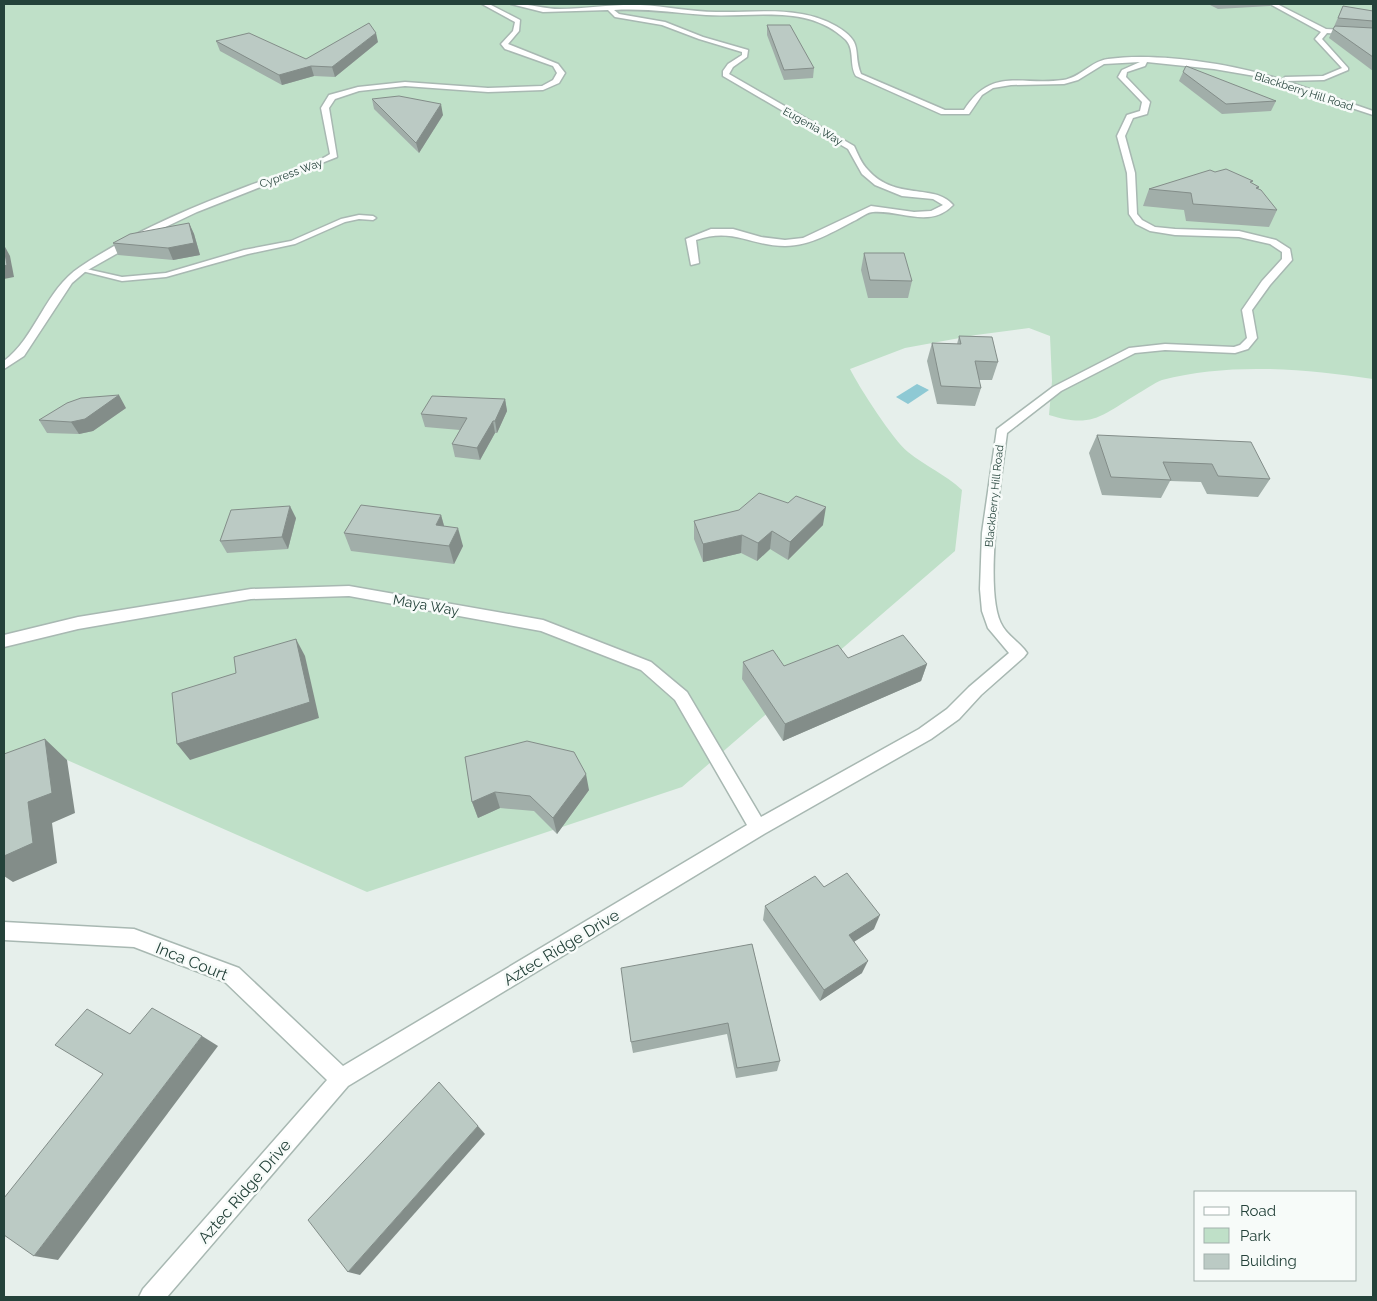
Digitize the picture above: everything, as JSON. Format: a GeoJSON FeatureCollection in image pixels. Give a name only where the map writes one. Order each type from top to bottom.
{"type":"FeatureCollection","features":[{"type":"Feature","properties":{"kind":"street","name":"Cypress Way"},"geometry":{"type":"LineString","coordinates":[[4,366],[20,354],[68,281],[82,270],[152,230],[194,210],[334,155],[326,108],[332,97],[358,89],[405,84],[488,90],[543,88],[556,81],[561,73],[556,65],[507,48],[504,44],[516,31],[518,21],[485,4]]}},
{"type":"Feature","properties":{"kind":"street","name":"Blackberry Hill Road"},"geometry":{"type":"LineString","coordinates":[[514,4],[553,10],[653,8],[715,14],[796,14],[822,20],[838,29],[850,41],[856,52],[855,70],[858,75],[944,112],[966,112],[983,90],[1000,85],[1066,82],[1078,78],[1097,64],[1144,61],[1239,71],[1271,78],[1373,113]]}},
{"type":"Feature","properties":{"kind":"street"},"geometry":{"type":"LineString","coordinates":[[1272,4],[1325,31],[1373,34]]}},
{"type":"Feature","properties":{"kind":"street","name":"Eugenia Way"},"geometry":{"type":"LineString","coordinates":[[609,8],[617,16],[663,23],[701,38],[746,51],[745,56],[730,65],[725,75],[852,148],[858,166],[877,184],[906,194],[926,195],[944,200],[949,205],[933,214],[914,215],[871,209],[805,242],[785,243],[760,240],[733,232],[711,232],[691,239],[694,263]]}},
{"type":"Feature","properties":{"kind":"street"},"geometry":{"type":"LineString","coordinates":[[1271,78],[1324,78],[1346,69],[1318,39],[1325,31]]}},
{"type":"Feature","properties":{"kind":"street","name":"Blackberry Hill Road"},"geometry":{"type":"LineString","coordinates":[[1019,653],[996,628],[987,589],[991,514],[1001,432],[1058,389],[1133,350],[1165,347],[1235,350],[1244,347],[1252,338],[1247,310],[1266,282],[1286,260],[1287,251],[1273,242],[1239,234],[1175,232],[1153,229],[1139,222],[1133,214],[1131,173],[1121,136],[1130,117],[1144,112],[1146,102],[1122,77],[1124,71],[1143,65],[1144,61]]}},
{"type":"Feature","properties":{"kind":"street","name":"Maya Way"},"geometry":{"type":"LineString","coordinates":[[4,640],[78,623],[232,598],[349,591],[543,626],[646,666],[680,696],[758,828]]}},
{"type":"Feature","properties":{"kind":"street","name":"Aztec Ridge Drive"},"geometry":{"type":"LineString","coordinates":[[151,1297],[341,1079],[758,828],[925,734],[953,714],[974,691],[1019,653]]}},
{"type":"Feature","properties":{"kind":"street","name":"Inca Court"},"geometry":{"type":"LineString","coordinates":[[4,931],[134,938],[232,975],[341,1079]]}},
{"type":"Feature","properties":{"kind":"lane"},"geometry":{"type":"LineString","coordinates":[[82,270],[122,279],[166,275],[247,252],[293,243],[343,220],[359,217],[373,218]]}},
{"type":"Feature","properties":{"kind":"green space"},"geometry":{"type":"Polygon","coordinates":[[[4,4],[1373,4],[1373,379],[1321,372],[1268,369],[1241,369],[1188,374],[1159,381],[1097,418],[1076,421],[1049,415],[1052,381],[1050,336],[1029,328],[976,335],[905,348],[850,369],[877,413],[902,446],[962,490],[955,551],[682,787],[367,892],[67,760],[4,777],[4,4]]]}},
{"type":"Feature","properties":{"kind":"water"},"geometry":{"type":"Polygon","coordinates":[[[917,384],[929,390],[908,404],[896,397],[917,384]]]}},
{"type":"Feature","properties":{"kind":"building"},"geometry":{"type":"Polygon","coordinates":[[[1343,6],[1373,11],[1373,21],[1338,18],[1343,6]]]}},
{"type":"Feature","properties":{"kind":"building"},"geometry":{"type":"Polygon","coordinates":[[[369,23],[376,33],[332,67],[311,66],[279,75],[216,41],[249,33],[306,59],[369,23]]]}},
{"type":"Feature","properties":{"kind":"building"},"geometry":{"type":"Polygon","coordinates":[[[767,25],[790,25],[814,68],[784,70],[767,25]]]}},
{"type":"Feature","properties":{"kind":"building"},"geometry":{"type":"Polygon","coordinates":[[[1335,26],[1373,28],[1373,57],[1333,29],[1335,26]]]}},
{"type":"Feature","properties":{"kind":"building"},"geometry":{"type":"Polygon","coordinates":[[[1186,66],[1276,101],[1226,104],[1183,72],[1186,66]]]}},
{"type":"Feature","properties":{"kind":"building"},"geometry":{"type":"Polygon","coordinates":[[[399,96],[441,104],[416,143],[372,99],[399,96]]]}},
{"type":"Feature","properties":{"kind":"building"},"geometry":{"type":"Polygon","coordinates":[[[1226,169],[1253,181],[1250,182],[1259,187],[1256,188],[1261,190],[1277,210],[1193,204],[1191,193],[1149,189],[1210,170],[1215,172],[1226,169]]]}},
{"type":"Feature","properties":{"kind":"building"},"geometry":{"type":"Polygon","coordinates":[[[189,223],[194,243],[168,248],[113,243],[130,234],[189,223]]]}},
{"type":"Feature","properties":{"kind":"building"},"geometry":{"type":"Polygon","coordinates":[[[4,247],[7,265],[4,266],[4,247]]]}},
{"type":"Feature","properties":{"kind":"building"},"geometry":{"type":"Polygon","coordinates":[[[864,253],[904,253],[912,281],[870,280],[864,253]]]}},
{"type":"Feature","properties":{"kind":"building"},"geometry":{"type":"Polygon","coordinates":[[[959,336],[992,337],[998,362],[975,361],[981,388],[941,386],[932,343],[961,344],[959,336]]]}},
{"type":"Feature","properties":{"kind":"building"},"geometry":{"type":"Polygon","coordinates":[[[119,395],[85,419],[71,422],[39,420],[67,403],[81,398],[119,395]]]}},
{"type":"Feature","properties":{"kind":"building"},"geometry":{"type":"Polygon","coordinates":[[[432,396],[505,399],[495,421],[493,421],[477,448],[452,444],[467,418],[421,414],[432,396]]]}},
{"type":"Feature","properties":{"kind":"building"},"geometry":{"type":"Polygon","coordinates":[[[1097,435],[1251,442],[1270,479],[1218,476],[1212,464],[1163,462],[1171,480],[1111,477],[1097,435]]]}},
{"type":"Feature","properties":{"kind":"building"},"geometry":{"type":"Polygon","coordinates":[[[759,493],[788,503],[796,496],[826,507],[790,542],[772,531],[758,543],[742,535],[703,544],[694,521],[739,510],[759,493]]]}},
{"type":"Feature","properties":{"kind":"building"},"geometry":{"type":"Polygon","coordinates":[[[361,505],[441,515],[436,525],[458,528],[449,546],[344,533],[361,505]]]}},
{"type":"Feature","properties":{"kind":"building"},"geometry":{"type":"Polygon","coordinates":[[[290,506],[282,537],[220,541],[231,510],[290,506]]]}},
{"type":"Feature","properties":{"kind":"building"},"geometry":{"type":"Polygon","coordinates":[[[903,635],[927,664],[785,724],[743,662],[773,650],[784,666],[838,645],[848,658],[903,635]]]}},
{"type":"Feature","properties":{"kind":"building"},"geometry":{"type":"Polygon","coordinates":[[[296,639],[310,702],[177,744],[172,693],[236,673],[234,657],[296,639]]]}},
{"type":"Feature","properties":{"kind":"building"},"geometry":{"type":"Polygon","coordinates":[[[45,739],[52,793],[28,802],[33,843],[4,856],[4,754],[45,739]]]}},
{"type":"Feature","properties":{"kind":"building"},"geometry":{"type":"Polygon","coordinates":[[[527,741],[574,752],[586,774],[553,818],[530,796],[495,792],[472,802],[465,757],[527,741]]]}},
{"type":"Feature","properties":{"kind":"building"},"geometry":{"type":"Polygon","coordinates":[[[847,873],[880,915],[849,935],[868,961],[824,990],[765,906],[815,876],[824,887],[847,873]]]}},
{"type":"Feature","properties":{"kind":"building"},"geometry":{"type":"Polygon","coordinates":[[[752,944],[780,1061],[737,1068],[728,1023],[631,1042],[621,968],[752,944]]]}},
{"type":"Feature","properties":{"kind":"building"},"geometry":{"type":"Polygon","coordinates":[[[152,1008],[202,1036],[34,1256],[4,1235],[4,1198],[103,1074],[55,1045],[87,1009],[130,1034],[152,1008]]]}},
{"type":"Feature","properties":{"kind":"building"},"geometry":{"type":"Polygon","coordinates":[[[439,1082],[478,1126],[348,1272],[308,1220],[439,1082]]]}}]}
